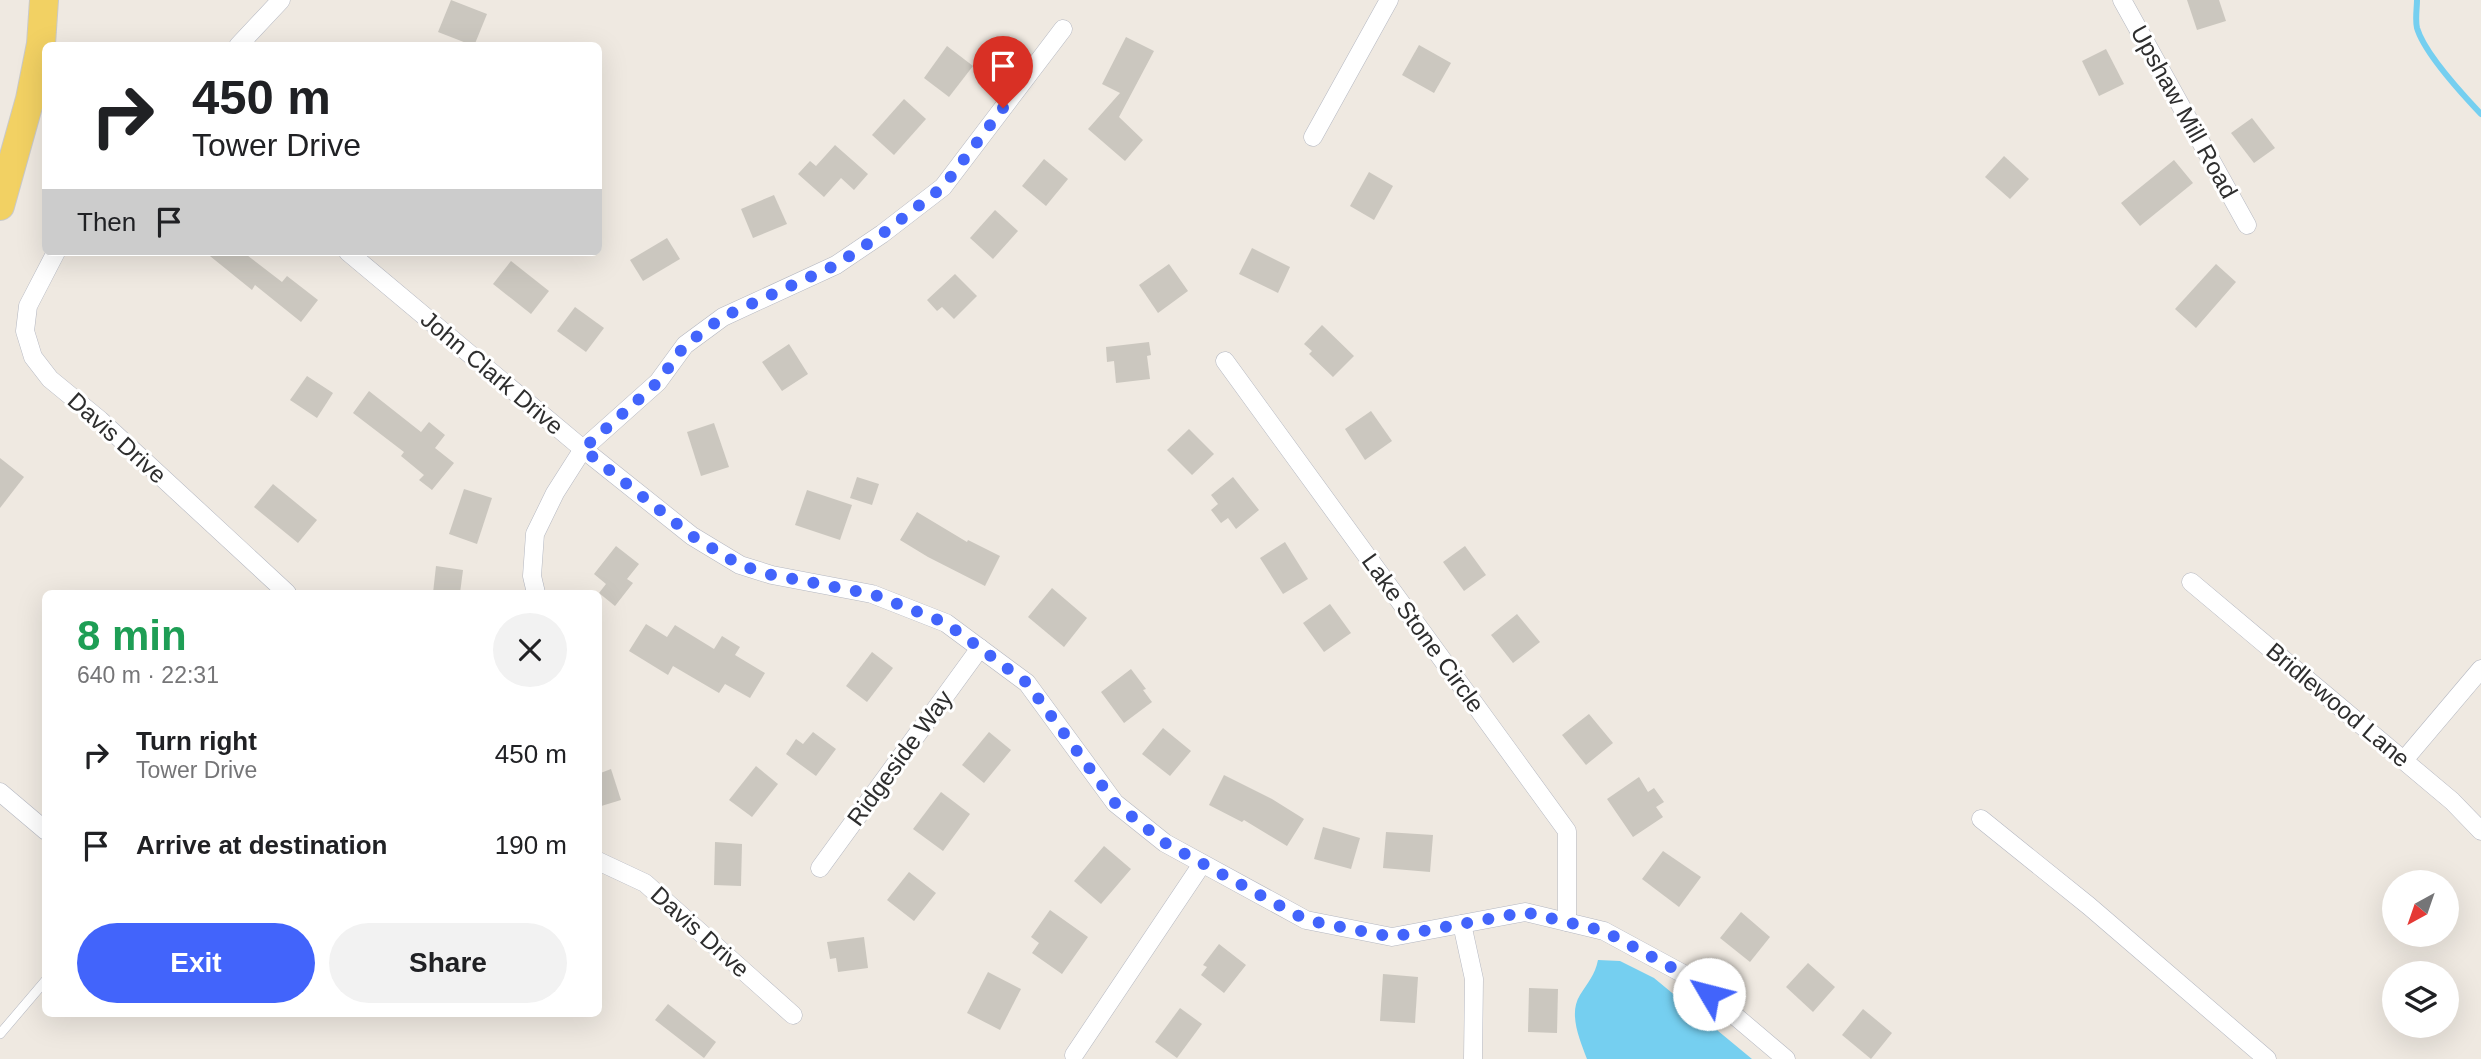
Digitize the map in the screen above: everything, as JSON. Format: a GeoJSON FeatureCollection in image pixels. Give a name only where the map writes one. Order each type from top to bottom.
{"type":"FeatureCollection","features":[{"type":"Feature","properties":{"kind":"main road"},"geometry":{"type":"LineString","coordinates":[[0,206],[30,99],[41,44],[44,0]]}},
{"type":"Feature","properties":{"kind":"street"},"geometry":{"type":"LineString","coordinates":[[242,42],[281,0]]}},
{"type":"Feature","properties":{"kind":"street"},"geometry":{"type":"LineString","coordinates":[[1313,137],[1389,0]]}},
{"type":"Feature","properties":{"kind":"street","name":"Upshaw Mill Road"},"geometry":{"type":"LineString","coordinates":[[2122,0],[2247,225]]}},
{"type":"Feature","properties":{"kind":"street"},"geometry":{"type":"LineString","coordinates":[[535,590],[532,576],[535,534],[555,493],[583,449],[658,382],[685,345],[723,317],[836,265],[943,187],[1063,29]]}},
{"type":"Feature","properties":{"kind":"street","name":"Davis Drive"},"geometry":{"type":"LineString","coordinates":[[54,256],[27,306],[25,331],[33,357],[50,379],[100,420],[284,590]]}},
{"type":"Feature","properties":{"kind":"street","name":"John Clark Drive"},"geometry":{"type":"LineString","coordinates":[[357,256],[583,449],[692,536],[740,565],[772,575],[872,594],[946,623],[1027,683],[1115,803],[1165,843],[1306,920],[1392,937],[1525,912],[1604,931],[1689,977],[1786,1059]]}},
{"type":"Feature","properties":{"kind":"street","name":"Lake Stone Circle"},"geometry":{"type":"LineString","coordinates":[[1225,361],[1567,831],[1567,922]]}},
{"type":"Feature","properties":{"kind":"street","name":"Bridlewood Lane"},"geometry":{"type":"LineString","coordinates":[[2192,582],[2452,801],[2481,831]]}},
{"type":"Feature","properties":{"kind":"street","name":"Ridgeside Way"},"geometry":{"type":"LineString","coordinates":[[820,868],[980,648]]}},
{"type":"Feature","properties":{"kind":"street"},"geometry":{"type":"LineString","coordinates":[[2404,760],[2481,668]]}},
{"type":"Feature","properties":{"kind":"street"},"geometry":{"type":"LineString","coordinates":[[3,800],[42,828]]}},
{"type":"Feature","properties":{"kind":"street"},"geometry":{"type":"LineString","coordinates":[[1982,819],[2089,906],[2267,1059]]}},
{"type":"Feature","properties":{"kind":"street","name":"Davis Drive"},"geometry":{"type":"LineString","coordinates":[[602,863],[645,883],[793,1014]]}},
{"type":"Feature","properties":{"kind":"street"},"geometry":{"type":"LineString","coordinates":[[1074,1055],[1202,863]]}},
{"type":"Feature","properties":{"kind":"street"},"geometry":{"type":"LineString","coordinates":[[1462,924],[1474,979],[1473,1059]]}},
{"type":"Feature","properties":{"kind":"lane"},"geometry":{"type":"LineString","coordinates":[[0,1034],[42,985]]}},
{"type":"Feature","properties":{"kind":"water"},"geometry":{"type":"Polygon","coordinates":[[[1598,960],[1620,961],[1654,978],[1752,1059],[1587,1059],[1576,1027],[1575,1010],[1598,960]]]}},
{"type":"Feature","properties":{"kind":"building"},"geometry":{"type":"Polygon","coordinates":[[[451,0],[487,14],[476,42],[464,42],[438,32],[451,0]]]}},
{"type":"Feature","properties":{"kind":"building"},"geometry":{"type":"Polygon","coordinates":[[[2187,0],[2219,0],[2226,21],[2197,30],[2187,0]]]}},
{"type":"Feature","properties":{"kind":"building"},"geometry":{"type":"Polygon","coordinates":[[[1126,37],[1154,51],[1119,117],[1143,140],[1125,161],[1088,129],[1120,93],[1102,84],[1126,37]]]}},
{"type":"Feature","properties":{"kind":"building"},"geometry":{"type":"Polygon","coordinates":[[[1419,45],[1451,63],[1434,93],[1402,75],[1419,45]]]}},
{"type":"Feature","properties":{"kind":"building"},"geometry":{"type":"Polygon","coordinates":[[[947,46],[973,66],[949,97],[924,78],[947,46]]]}},
{"type":"Feature","properties":{"kind":"building"},"geometry":{"type":"Polygon","coordinates":[[[2106,49],[2124,84],[2099,96],[2082,61],[2106,49]]]}},
{"type":"Feature","properties":{"kind":"building"},"geometry":{"type":"Polygon","coordinates":[[[904,99],[926,119],[894,155],[872,135],[904,99]]]}},
{"type":"Feature","properties":{"kind":"building"},"geometry":{"type":"Polygon","coordinates":[[[2252,118],[2275,148],[2254,163],[2231,133],[2252,118]]]}},
{"type":"Feature","properties":{"kind":"building"},"geometry":{"type":"Polygon","coordinates":[[[835,145],[868,174],[854,190],[841,178],[824,197],[798,174],[810,161],[816,166],[835,145]]]}},
{"type":"Feature","properties":{"kind":"building"},"geometry":{"type":"Polygon","coordinates":[[[2004,156],[2029,179],[2010,199],[1985,177],[2004,156]]]}},
{"type":"Feature","properties":{"kind":"building"},"geometry":{"type":"Polygon","coordinates":[[[1044,159],[1068,179],[1046,206],[1022,186],[1044,159]]]}},
{"type":"Feature","properties":{"kind":"building"},"geometry":{"type":"Polygon","coordinates":[[[2174,160],[2193,183],[2140,226],[2121,203],[2174,160]]]}},
{"type":"Feature","properties":{"kind":"building"},"geometry":{"type":"Polygon","coordinates":[[[1369,172],[1393,186],[1374,220],[1350,206],[1369,172]]]}},
{"type":"Feature","properties":{"kind":"building"},"geometry":{"type":"Polygon","coordinates":[[[774,195],[787,224],[753,238],[741,209],[774,195]]]}},
{"type":"Feature","properties":{"kind":"building"},"geometry":{"type":"Polygon","coordinates":[[[995,210],[1018,231],[993,259],[970,238],[995,210]]]}},
{"type":"Feature","properties":{"kind":"building"},"geometry":{"type":"Polygon","coordinates":[[[667,238],[680,259],[643,281],[630,260],[667,238]]]}},
{"type":"Feature","properties":{"kind":"building"},"geometry":{"type":"Polygon","coordinates":[[[1252,248],[1290,267],[1278,293],[1239,274],[1252,248]]]}},
{"type":"Feature","properties":{"kind":"building"},"geometry":{"type":"Polygon","coordinates":[[[210,256],[248,256],[282,282],[287,276],[318,300],[301,322],[255,285],[252,290],[210,256]]]}},
{"type":"Feature","properties":{"kind":"building"},"geometry":{"type":"Polygon","coordinates":[[[511,261],[549,291],[531,314],[493,284],[511,261]]]}},
{"type":"Feature","properties":{"kind":"building"},"geometry":{"type":"Polygon","coordinates":[[[1169,264],[1188,291],[1158,313],[1139,285],[1169,264]]]}},
{"type":"Feature","properties":{"kind":"building"},"geometry":{"type":"Polygon","coordinates":[[[2216,264],[2236,282],[2196,328],[2175,309],[2216,264]]]}},
{"type":"Feature","properties":{"kind":"building"},"geometry":{"type":"Polygon","coordinates":[[[955,274],[977,296],[954,319],[942,307],[937,311],[927,300],[955,274]]]}},
{"type":"Feature","properties":{"kind":"building"},"geometry":{"type":"Polygon","coordinates":[[[575,307],[604,328],[586,352],[557,331],[575,307]]]}},
{"type":"Feature","properties":{"kind":"building"},"geometry":{"type":"Polygon","coordinates":[[[1322,325],[1354,356],[1333,377],[1309,354],[1312,351],[1304,344],[1322,325]]]}},
{"type":"Feature","properties":{"kind":"building"},"geometry":{"type":"Polygon","coordinates":[[[1149,342],[1151,355],[1147,356],[1150,379],[1116,383],[1114,361],[1107,362],[1106,347],[1149,342]]]}},
{"type":"Feature","properties":{"kind":"building"},"geometry":{"type":"Polygon","coordinates":[[[789,344],[808,374],[782,391],[762,362],[789,344]]]}},
{"type":"Feature","properties":{"kind":"building"},"geometry":{"type":"Polygon","coordinates":[[[307,376],[333,393],[317,418],[290,400],[307,376]]]}},
{"type":"Feature","properties":{"kind":"building"},"geometry":{"type":"Polygon","coordinates":[[[369,391],[421,432],[429,422],[445,435],[435,448],[454,463],[432,490],[419,480],[424,475],[401,456],[404,452],[353,413],[369,391]]]}},
{"type":"Feature","properties":{"kind":"building"},"geometry":{"type":"Polygon","coordinates":[[[1371,411],[1392,441],[1365,460],[1345,429],[1371,411]]]}},
{"type":"Feature","properties":{"kind":"building"},"geometry":{"type":"Polygon","coordinates":[[[714,423],[729,467],[701,476],[687,432],[714,423]]]}},
{"type":"Feature","properties":{"kind":"building"},"geometry":{"type":"Polygon","coordinates":[[[1189,429],[1214,454],[1192,475],[1167,450],[1189,429]]]}},
{"type":"Feature","properties":{"kind":"building"},"geometry":{"type":"Polygon","coordinates":[[[0,458],[24,477],[0,508],[0,458]]]}},
{"type":"Feature","properties":{"kind":"building"},"geometry":{"type":"Polygon","coordinates":[[[857,477],[879,484],[872,505],[850,498],[857,477]]]}},
{"type":"Feature","properties":{"kind":"building"},"geometry":{"type":"Polygon","coordinates":[[[1233,477],[1259,510],[1236,529],[1228,518],[1221,523],[1211,510],[1218,504],[1211,495],[1233,477]]]}},
{"type":"Feature","properties":{"kind":"building"},"geometry":{"type":"Polygon","coordinates":[[[273,484],[317,520],[298,543],[254,507],[273,484]]]}},
{"type":"Feature","properties":{"kind":"building"},"geometry":{"type":"Polygon","coordinates":[[[464,489],[492,498],[477,544],[449,534],[464,489]]]}},
{"type":"Feature","properties":{"kind":"building"},"geometry":{"type":"Polygon","coordinates":[[[807,490],[852,505],[840,540],[795,525],[807,490]]]}},
{"type":"Feature","properties":{"kind":"building"},"geometry":{"type":"Polygon","coordinates":[[[917,512],[967,542],[968,540],[1000,556],[985,586],[900,540],[917,512]]]}},
{"type":"Feature","properties":{"kind":"building"},"geometry":{"type":"Polygon","coordinates":[[[1285,542],[1308,579],[1283,594],[1260,558],[1285,542]]]}},
{"type":"Feature","properties":{"kind":"building"},"geometry":{"type":"Polygon","coordinates":[[[616,546],[639,564],[627,579],[633,583],[615,606],[602,595],[601,590],[606,584],[594,574],[616,546]]]}},
{"type":"Feature","properties":{"kind":"building"},"geometry":{"type":"Polygon","coordinates":[[[1465,546],[1486,575],[1464,591],[1443,562],[1465,546]]]}},
{"type":"Feature","properties":{"kind":"building"},"geometry":{"type":"Polygon","coordinates":[[[436,566],[463,570],[460,590],[433,590],[436,566]]]}},
{"type":"Feature","properties":{"kind":"building"},"geometry":{"type":"Polygon","coordinates":[[[1052,588],[1087,618],[1064,647],[1028,617],[1052,588]]]}},
{"type":"Feature","properties":{"kind":"building"},"geometry":{"type":"Polygon","coordinates":[[[1330,604],[1351,633],[1324,652],[1303,623],[1330,604]]]}},
{"type":"Feature","properties":{"kind":"building"},"geometry":{"type":"Polygon","coordinates":[[[1517,614],[1540,642],[1513,663],[1491,635],[1517,614]]]}},
{"type":"Feature","properties":{"kind":"building"},"geometry":{"type":"Polygon","coordinates":[[[646,624],[667,637],[675,625],[714,649],[722,636],[740,647],[735,655],[765,673],[750,698],[725,684],[719,693],[673,666],[668,675],[629,651],[646,624]]]}},
{"type":"Feature","properties":{"kind":"building"},"geometry":{"type":"Polygon","coordinates":[[[872,652],[893,668],[867,702],[846,686],[872,652]]]}},
{"type":"Feature","properties":{"kind":"building"},"geometry":{"type":"Polygon","coordinates":[[[1131,669],[1152,702],[1124,723],[1101,692],[1131,669]]]}},
{"type":"Feature","properties":{"kind":"building"},"geometry":{"type":"Polygon","coordinates":[[[1589,714],[1613,743],[1586,765],[1562,735],[1589,714]]]}},
{"type":"Feature","properties":{"kind":"building"},"geometry":{"type":"Polygon","coordinates":[[[1163,728],[1191,751],[1170,776],[1142,754],[1163,728]]]}},
{"type":"Feature","properties":{"kind":"building"},"geometry":{"type":"Polygon","coordinates":[[[813,732],[836,749],[816,776],[786,754],[796,739],[803,744],[813,732]]]}},
{"type":"Feature","properties":{"kind":"building"},"geometry":{"type":"Polygon","coordinates":[[[989,732],[1011,750],[984,783],[962,765],[989,732]]]}},
{"type":"Feature","properties":{"kind":"building"},"geometry":{"type":"Polygon","coordinates":[[[756,766],[778,784],[752,817],[729,800],[756,766]]]}},
{"type":"Feature","properties":{"kind":"building"},"geometry":{"type":"Polygon","coordinates":[[[611,769],[621,800],[602,806],[602,772],[611,769]]]}},
{"type":"Feature","properties":{"kind":"building"},"geometry":{"type":"Polygon","coordinates":[[[1224,775],[1272,799],[1304,819],[1287,846],[1244,820],[1242,822],[1209,805],[1224,775]]]}},
{"type":"Feature","properties":{"kind":"building"},"geometry":{"type":"Polygon","coordinates":[[[1639,777],[1648,792],[1654,788],[1664,802],[1656,807],[1663,817],[1633,837],[1607,799],[1639,777]]]}},
{"type":"Feature","properties":{"kind":"building"},"geometry":{"type":"Polygon","coordinates":[[[941,792],[970,814],[943,851],[913,829],[941,792]]]}},
{"type":"Feature","properties":{"kind":"building"},"geometry":{"type":"Polygon","coordinates":[[[1323,827],[1360,838],[1351,869],[1314,859],[1323,827]]]}},
{"type":"Feature","properties":{"kind":"building"},"geometry":{"type":"Polygon","coordinates":[[[1386,832],[1433,835],[1430,872],[1383,868],[1386,832]]]}},
{"type":"Feature","properties":{"kind":"building"},"geometry":{"type":"Polygon","coordinates":[[[715,842],[742,844],[741,886],[714,885],[715,842]]]}},
{"type":"Feature","properties":{"kind":"building"},"geometry":{"type":"Polygon","coordinates":[[[1104,846],[1131,869],[1101,904],[1074,881],[1104,846]]]}},
{"type":"Feature","properties":{"kind":"building"},"geometry":{"type":"Polygon","coordinates":[[[1663,851],[1701,877],[1679,907],[1642,879],[1663,851]]]}},
{"type":"Feature","properties":{"kind":"building"},"geometry":{"type":"Polygon","coordinates":[[[909,872],[936,893],[914,921],[887,900],[909,872]]]}},
{"type":"Feature","properties":{"kind":"building"},"geometry":{"type":"Polygon","coordinates":[[[1050,910],[1088,937],[1062,974],[1032,953],[1039,943],[1031,937],[1050,910]]]}},
{"type":"Feature","properties":{"kind":"building"},"geometry":{"type":"Polygon","coordinates":[[[1741,912],[1770,937],[1750,962],[1720,938],[1741,912]]]}},
{"type":"Feature","properties":{"kind":"building"},"geometry":{"type":"Polygon","coordinates":[[[864,937],[868,968],[838,972],[836,958],[830,959],[827,942],[864,937]]]}},
{"type":"Feature","properties":{"kind":"building"},"geometry":{"type":"Polygon","coordinates":[[[1219,944],[1246,965],[1224,993],[1201,975],[1207,967],[1203,965],[1219,944]]]}},
{"type":"Feature","properties":{"kind":"building"},"geometry":{"type":"Polygon","coordinates":[[[1808,963],[1835,987],[1813,1012],[1786,987],[1808,963]]]}},
{"type":"Feature","properties":{"kind":"building"},"geometry":{"type":"Polygon","coordinates":[[[988,972],[1021,989],[1000,1030],[967,1013],[988,972]]]}},
{"type":"Feature","properties":{"kind":"building"},"geometry":{"type":"Polygon","coordinates":[[[1383,974],[1418,977],[1415,1023],[1380,1021],[1383,974]]]}},
{"type":"Feature","properties":{"kind":"building"},"geometry":{"type":"Polygon","coordinates":[[[1529,988],[1558,989],[1557,1033],[1528,1032],[1529,988]]]}},
{"type":"Feature","properties":{"kind":"building"},"geometry":{"type":"Polygon","coordinates":[[[668,1004],[716,1042],[704,1058],[655,1020],[668,1004]]]}},
{"type":"Feature","properties":{"kind":"building"},"geometry":{"type":"Polygon","coordinates":[[[1180,1008],[1202,1024],[1177,1058],[1155,1042],[1180,1008]]]}},
{"type":"Feature","properties":{"kind":"building"},"geometry":{"type":"Polygon","coordinates":[[[1863,1009],[1892,1033],[1871,1059],[1842,1035],[1863,1009]]]}},
{"type":"Feature","properties":{"kind":"waterway"},"geometry":{"type":"LineString","coordinates":[[2417,0],[2416,25],[2427,49],[2481,114]]}},
{"type":"Feature","properties":{"kind":"route"},"geometry":{"type":"LineString","coordinates":[[1003,108],[943,187],[836,265],[723,317],[685,345],[658,382],[583,449],[692,536],[740,565],[772,575],[872,594],[946,623],[1027,683],[1115,803],[1165,843],[1306,920],[1392,937],[1525,912],[1604,931],[1689,977],[1709,994]]}}]}
